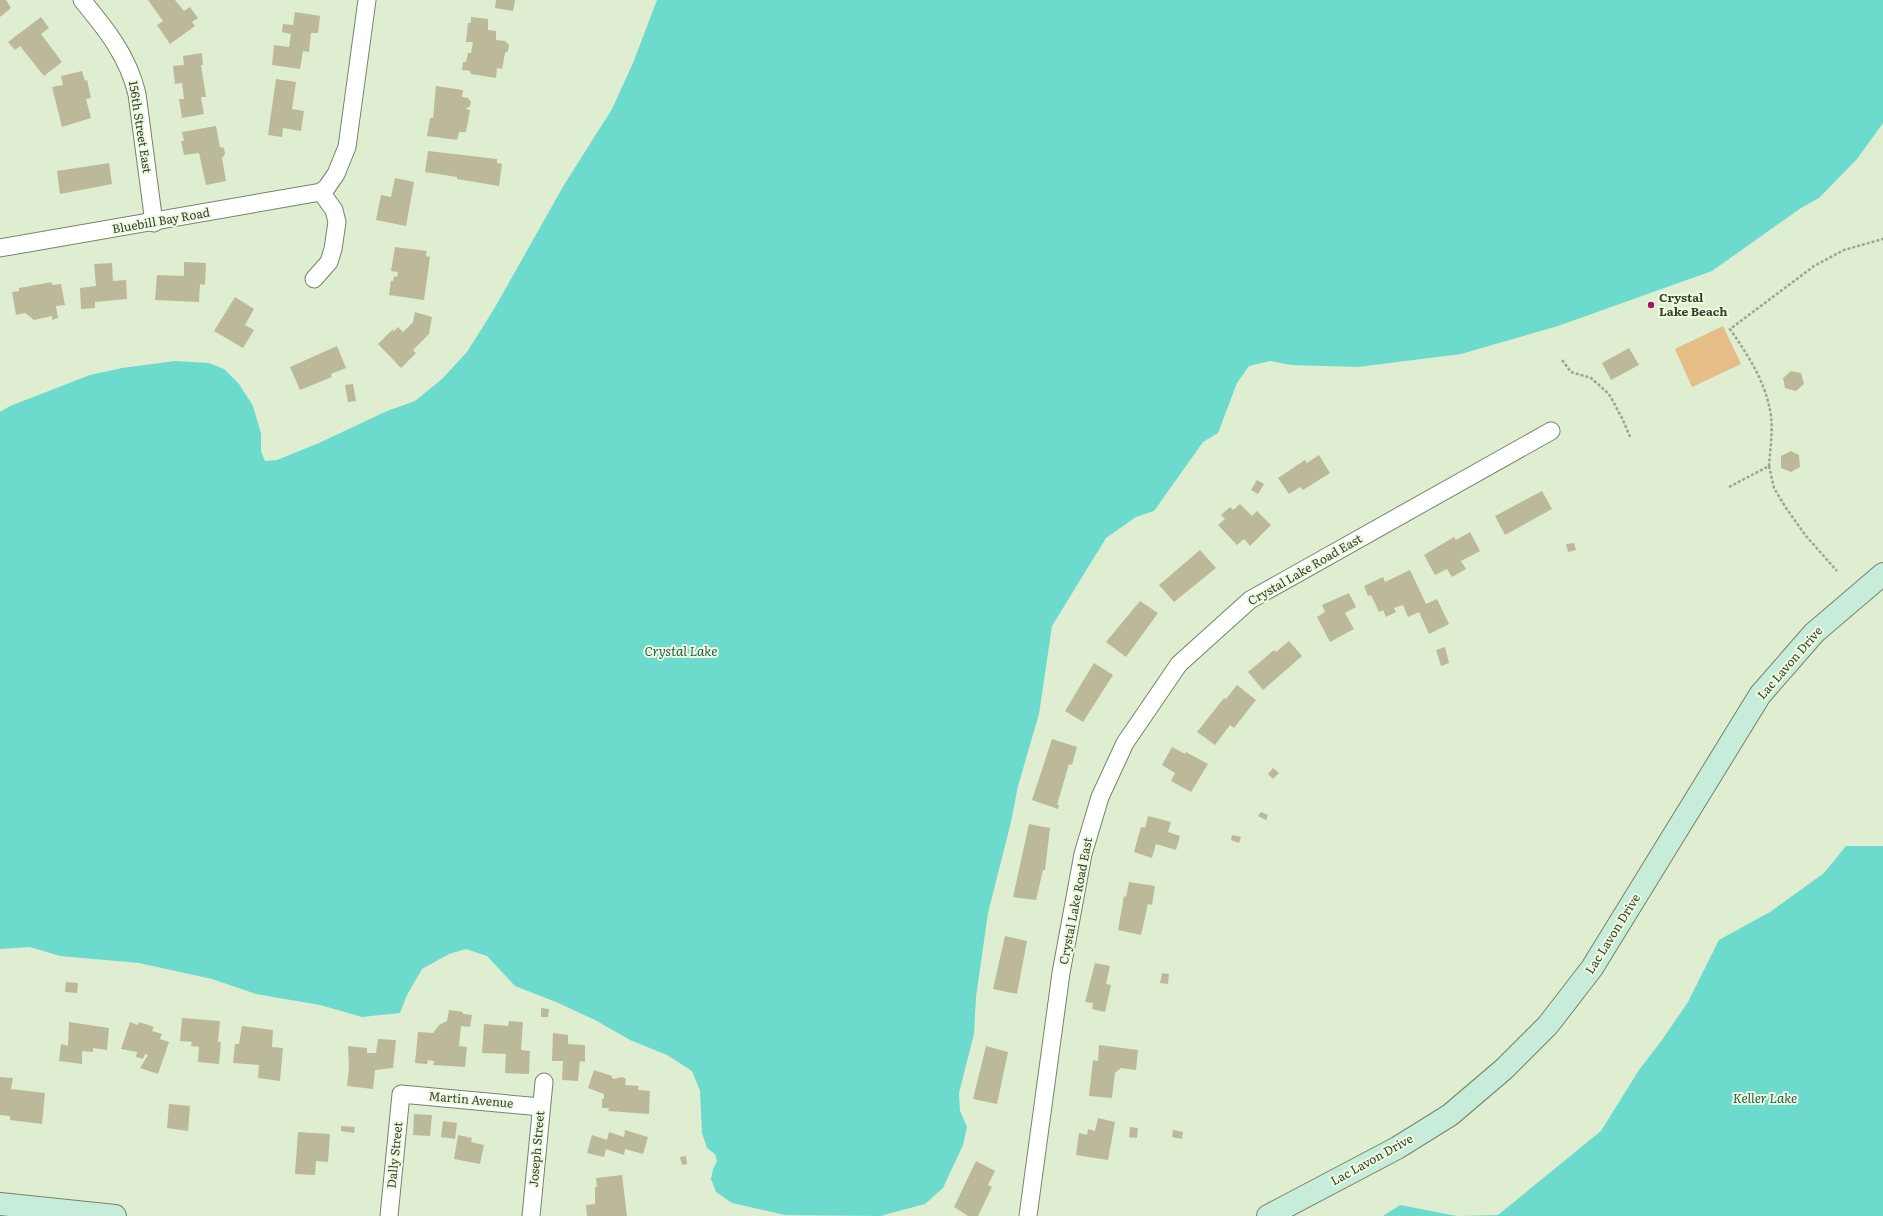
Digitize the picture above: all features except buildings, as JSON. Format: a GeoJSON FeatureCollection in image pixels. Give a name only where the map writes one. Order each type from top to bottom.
{"type":"FeatureCollection","features":[{"type":"Feature","properties":{"kind":"street","name":"156th Street East"},"geometry":{"type":"LineString","coordinates":[[82,0],[119,48],[134,78],[138,94],[154,223]]}},
{"type":"Feature","properties":{"kind":"street"},"geometry":{"type":"LineString","coordinates":[[314,280],[328,262],[333,249],[337,222],[334,210],[321,192],[328,187],[336,174],[347,147],[367,0]]}},
{"type":"Feature","properties":{"kind":"street","name":"Bluebill Bay Road"},"geometry":{"type":"LineString","coordinates":[[0,248],[154,223],[321,192]]}},
{"type":"Feature","properties":{"kind":"street","name":"Crystal Lake Road East"},"geometry":{"type":"LineString","coordinates":[[1028,1216],[1061,973],[1083,854],[1100,797],[1125,743],[1179,664],[1250,600],[1551,431]]}},
{"type":"Feature","properties":{"kind":"street","name":"Lac Lavon Drive"},"geometry":{"type":"LineString","coordinates":[[1268,1216],[1397,1148],[1450,1115],[1504,1069],[1548,1025],[1592,968],[1760,695],[1814,633],[1883,574]]}},
{"type":"Feature","properties":{"kind":"street","name":"Joseph Street"},"geometry":{"type":"LineString","coordinates":[[531,1216],[544,1082]]}},
{"type":"Feature","properties":{"kind":"street","name":"Martin Avenue"},"geometry":{"type":"LineString","coordinates":[[401,1094],[541,1107]]}},
{"type":"Feature","properties":{"kind":"street","name":"Dally Street"},"geometry":{"type":"LineString","coordinates":[[389,1216],[401,1094]]}},
{"type":"Feature","properties":{"kind":"street"},"geometry":{"type":"LineString","coordinates":[[0,1204],[115,1216]]}},
{"type":"Feature","properties":{"kind":"path"},"geometry":{"type":"LineString","coordinates":[[1837,571],[1806,536],[1774,488],[1769,466],[1771,417],[1761,378],[1749,355],[1730,329],[1814,266],[1844,250],[1883,239]]}},
{"type":"Feature","properties":{"kind":"path"},"geometry":{"type":"LineString","coordinates":[[1562,360],[1571,372],[1591,378],[1609,394],[1631,439]]}},
{"type":"Feature","properties":{"kind":"path"},"geometry":{"type":"LineString","coordinates":[[1729,488],[1769,466]]}},
{"type":"Feature","properties":{"kind":"shaded area"},"geometry":{"type":"Polygon","coordinates":[[[1723,326],[1741,364],[1692,387],[1675,349],[1723,326]]]}},
{"type":"Feature","properties":{"kind":"water","name":"Crystal Lake"},"geometry":{"type":"Polygon","coordinates":[[[657,0],[1883,0],[1883,123],[1857,159],[1819,198],[1801,208],[1712,271],[1558,326],[1461,354],[1358,367],[1291,365],[1270,361],[1249,366],[1237,383],[1218,433],[1203,442],[1154,511],[1136,517],[1106,538],[1052,626],[1039,714],[1018,786],[1011,822],[988,913],[976,997],[974,1034],[959,1093],[960,1111],[967,1127],[963,1145],[943,1188],[925,1204],[880,1216],[785,1215],[732,1203],[716,1192],[711,1179],[713,1169],[717,1161],[715,1154],[707,1148],[702,1133],[700,1091],[692,1071],[667,1055],[630,1040],[595,1020],[556,1002],[515,986],[487,956],[466,949],[449,954],[422,969],[407,995],[400,1013],[362,1017],[320,1005],[256,994],[212,979],[139,963],[60,956],[30,947],[0,949],[0,412],[10,406],[90,375],[122,368],[175,361],[209,363],[224,369],[239,384],[253,406],[261,433],[261,451],[265,461],[277,460],[319,443],[387,411],[415,401],[442,379],[467,352],[494,309],[564,185],[612,109],[633,63],[657,0]]]}},
{"type":"Feature","properties":{"kind":"water","name":"Keller Lake"},"geometry":{"type":"Polygon","coordinates":[[[1846,846],[1883,846],[1883,1216],[1461,1216],[1498,1215],[1601,1131],[1639,1070],[1688,1002],[1719,940],[1770,912],[1824,873],[1846,846]]]}},
{"type":"Feature","properties":{"kind":"water"},"geometry":{"type":"Polygon","coordinates":[[[1400,1205],[1457,1216],[1383,1216],[1400,1205]]]}},
{"type":"Feature","properties":{"kind":"place","name":"Crystal Lake Beach"},"geometry":{"type":"Point","coordinates":[1651,305]}}]}
